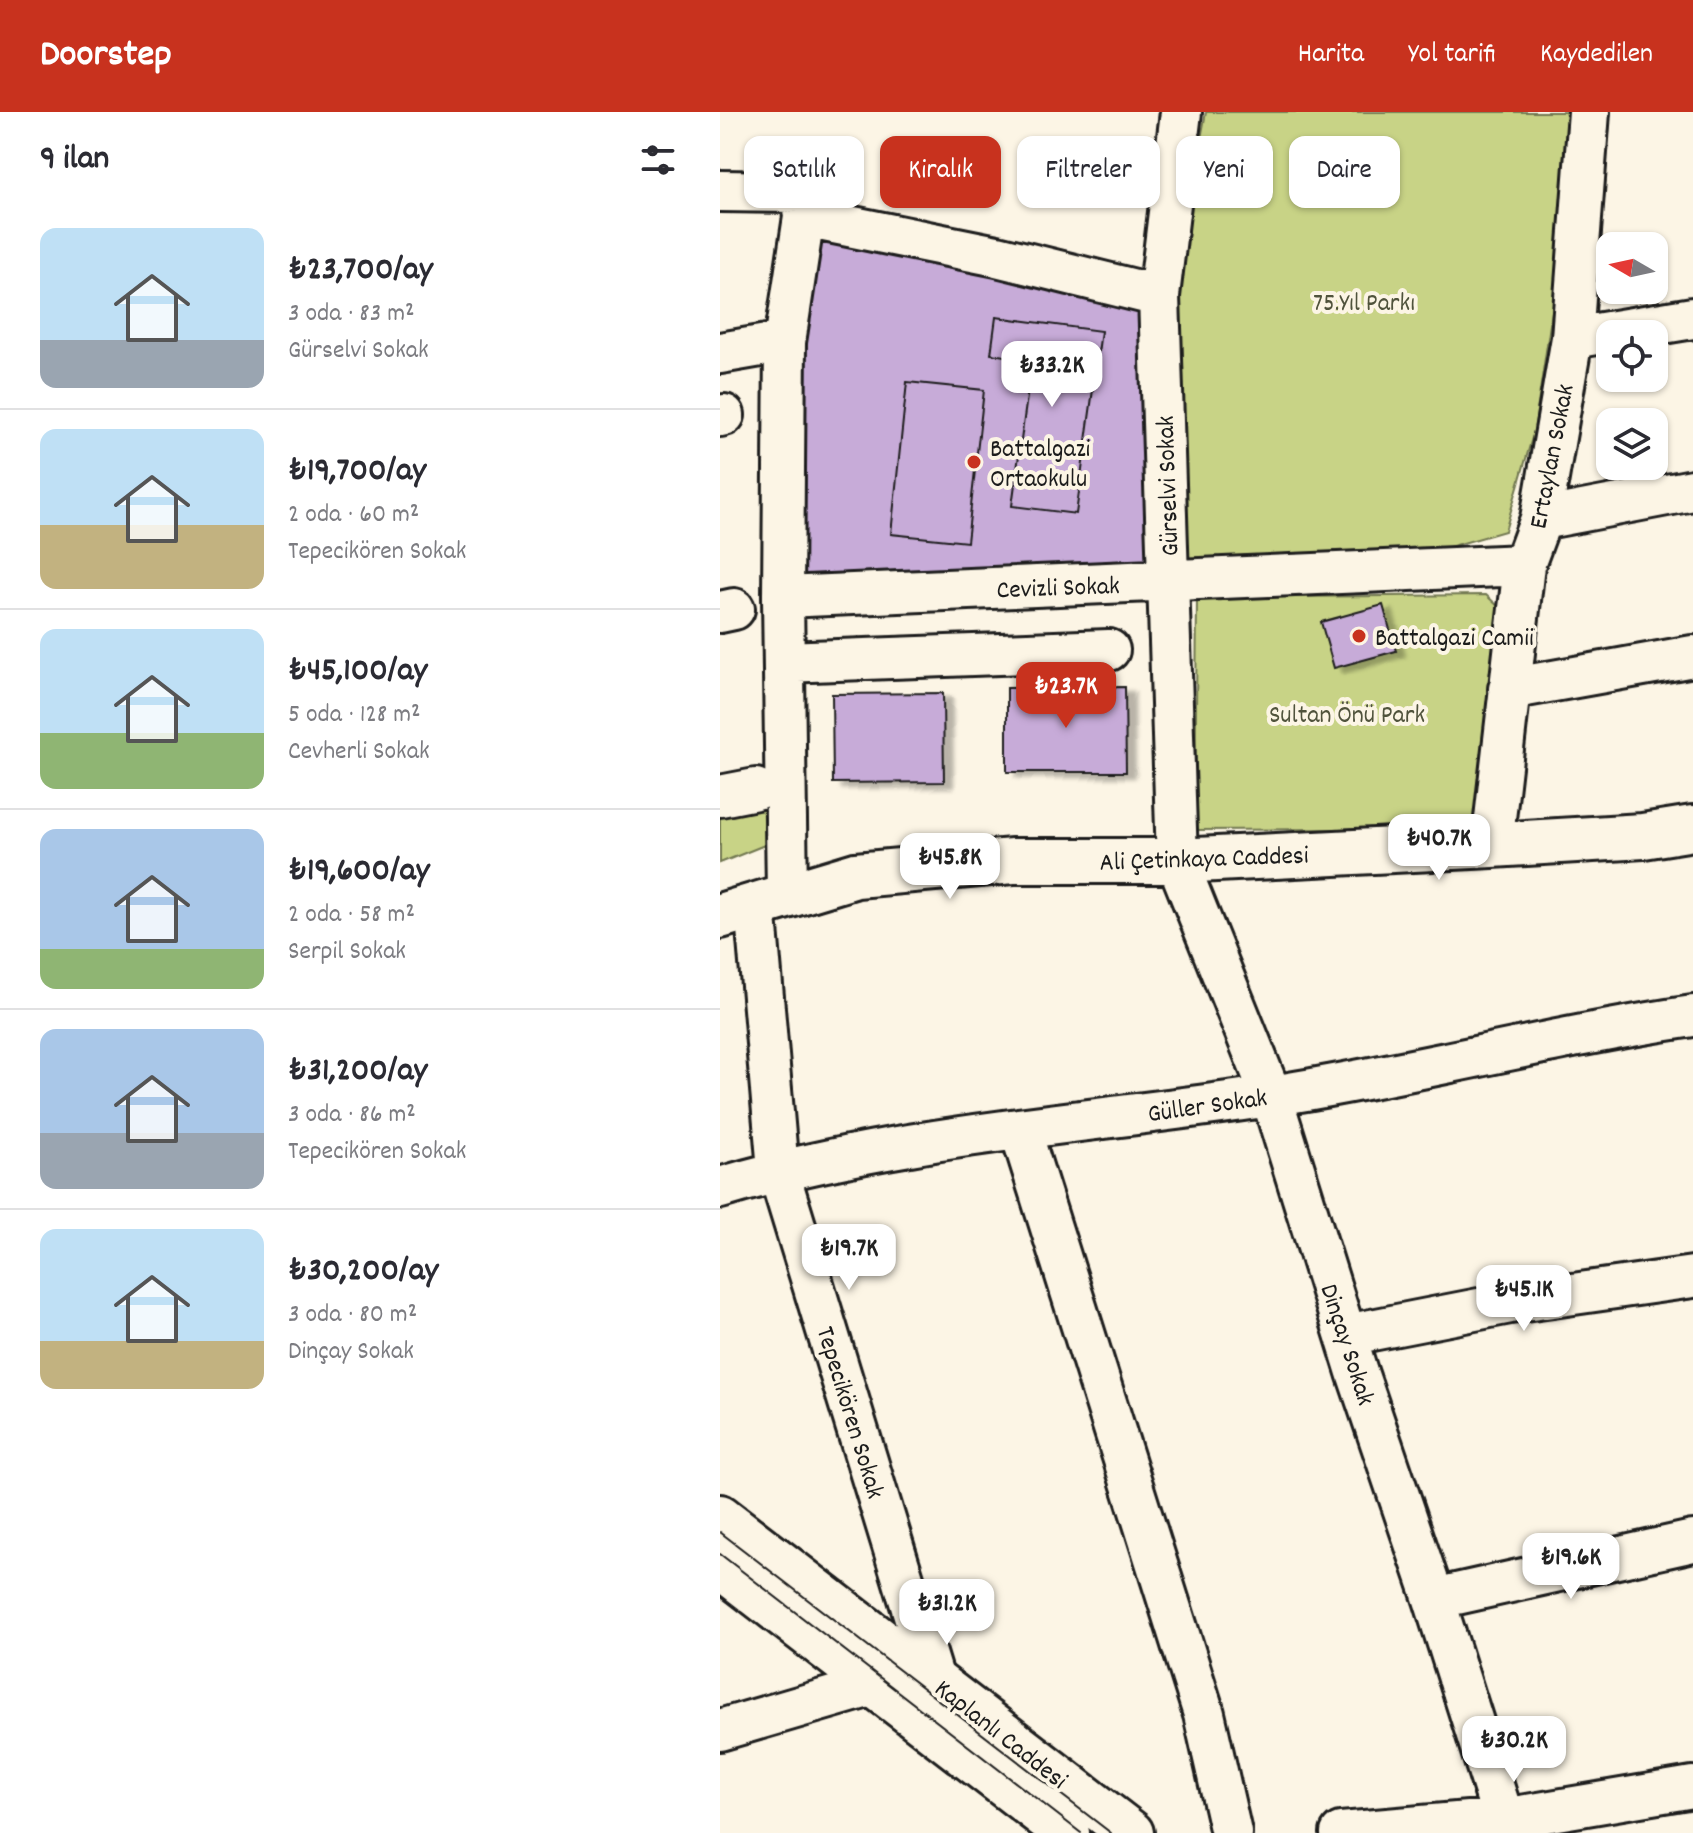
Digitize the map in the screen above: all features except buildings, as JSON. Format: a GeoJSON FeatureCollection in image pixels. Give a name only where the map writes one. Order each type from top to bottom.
{"type":"FeatureCollection","features":[{"type":"Feature","properties":{"kind":"main road","name":"Ali Çetinkaya Caddesi"},"geometry":{"type":"LineString","coordinates":[[754,905],[856,875],[1013,861],[1177,861],[1643,836],[1693,828]]}},
{"type":"Feature","properties":{"kind":"main road","name":"Kaplanlı Caddesi"},"geometry":{"type":"LineString","coordinates":[[720,1517],[1131,1833]]}},
{"type":"Feature","properties":{"kind":"main road","name":"Kaplanlı Caddesi"},"geometry":{"type":"LineString","coordinates":[[720,1566],[1067,1833]]}},
{"type":"Feature","properties":{"kind":"street","name":"Gürselvi Sokak"},"geometry":{"type":"LineString","coordinates":[[1177,861],[1159,296],[1181,112]]}},
{"type":"Feature","properties":{"kind":"street","name":"Ertaylan Sokak"},"geometry":{"type":"LineString","coordinates":[[1492,845],[1524,565],[1541,519],[1572,338],[1589,112]]}},
{"type":"Feature","properties":{"kind":"street"},"geometry":{"type":"LineString","coordinates":[[720,191],[801,192],[804,217],[997,256],[1159,296]]}},
{"type":"Feature","properties":{"kind":"street","name":"Tepecikören Sokak"},"geometry":{"type":"LineString","coordinates":[[804,217],[785,342],[784,662],[754,905],[778,1170],[934,1680]]}},
{"type":"Feature","properties":{"kind":"street"},"geometry":{"type":"LineString","coordinates":[[1572,338],[1693,318]]}},
{"type":"Feature","properties":{"kind":"street"},"geometry":{"type":"LineString","coordinates":[[720,353],[785,342]]}},
{"type":"Feature","properties":{"kind":"street"},"geometry":{"type":"LineString","coordinates":[[1541,519],[1693,490]]}},
{"type":"Feature","properties":{"kind":"street","name":"Cevizli Sokak"},"geometry":{"type":"LineString","coordinates":[[783,597],[1524,565]]}},
{"type":"Feature","properties":{"kind":"street"},"geometry":{"type":"LineString","coordinates":[[784,662],[1109,650]]}},
{"type":"Feature","properties":{"kind":"street"},"geometry":{"type":"LineString","coordinates":[[1509,689],[1693,656]]}},
{"type":"Feature","properties":{"kind":"street","name":"Dinçay Sokak"},"geometry":{"type":"LineString","coordinates":[[1177,861],[1271,1095],[1506,1826]]}},
{"type":"Feature","properties":{"kind":"street","name":"Güller Sokak"},"geometry":{"type":"LineString","coordinates":[[720,1188],[778,1170],[1020,1129],[1271,1095],[1693,1016]]}},
{"type":"Feature","properties":{"kind":"street"},"geometry":{"type":"LineString","coordinates":[[1020,1129],[1204,1714],[1231,1833]]}},
{"type":"Feature","properties":{"kind":"street"},"geometry":{"type":"LineString","coordinates":[[1346,1335],[1510,1303],[1693,1277]]}},
{"type":"Feature","properties":{"kind":"street"},"geometry":{"type":"LineString","coordinates":[[1434,1599],[1693,1541]]}},
{"type":"Feature","properties":{"kind":"street"},"geometry":{"type":"LineString","coordinates":[[720,1730],[874,1685]]}},
{"type":"Feature","properties":{"kind":"street"},"geometry":{"type":"LineString","coordinates":[[1341,1833],[1506,1826],[1693,1787]]}},
{"type":"Feature","properties":{"kind":"green space","name":"75.Yıl Parkı"},"geometry":{"type":"Polygon","coordinates":[[[1206,112],[1582,112],[1534,431],[1505,531],[1435,551],[1179,559],[1175,278],[1188,208],[1273,208],[1273,136],[1202,136],[1206,112]]]}},
{"type":"Feature","properties":{"kind":"green space","name":"Sultan Önü Park"},"geometry":{"type":"Polygon","coordinates":[[[1486,595],[1500,608],[1474,828],[1195,830],[1197,598],[1486,595]]]}},
{"type":"Feature","properties":{"kind":"green space"},"geometry":{"type":"Polygon","coordinates":[[[720,796],[762,796],[767,844],[720,863],[720,796]]]}},
{"type":"Feature","properties":{"kind":"tram line"},"geometry":{"type":"LineString","coordinates":[[720,1532],[1111,1833]]}},
{"type":"Feature","properties":{"kind":"tram line"},"geometry":{"type":"LineString","coordinates":[[720,1554],[1081,1833]]}},
{"type":"Feature","properties":{"kind":"place","name":"Battalgazi Ortaokulu"},"geometry":{"type":"Point","coordinates":[974,462]}},
{"type":"Feature","properties":{"kind":"place","name":"Battalgazi Camii"},"geometry":{"type":"Point","coordinates":[1359,636]}}]}
